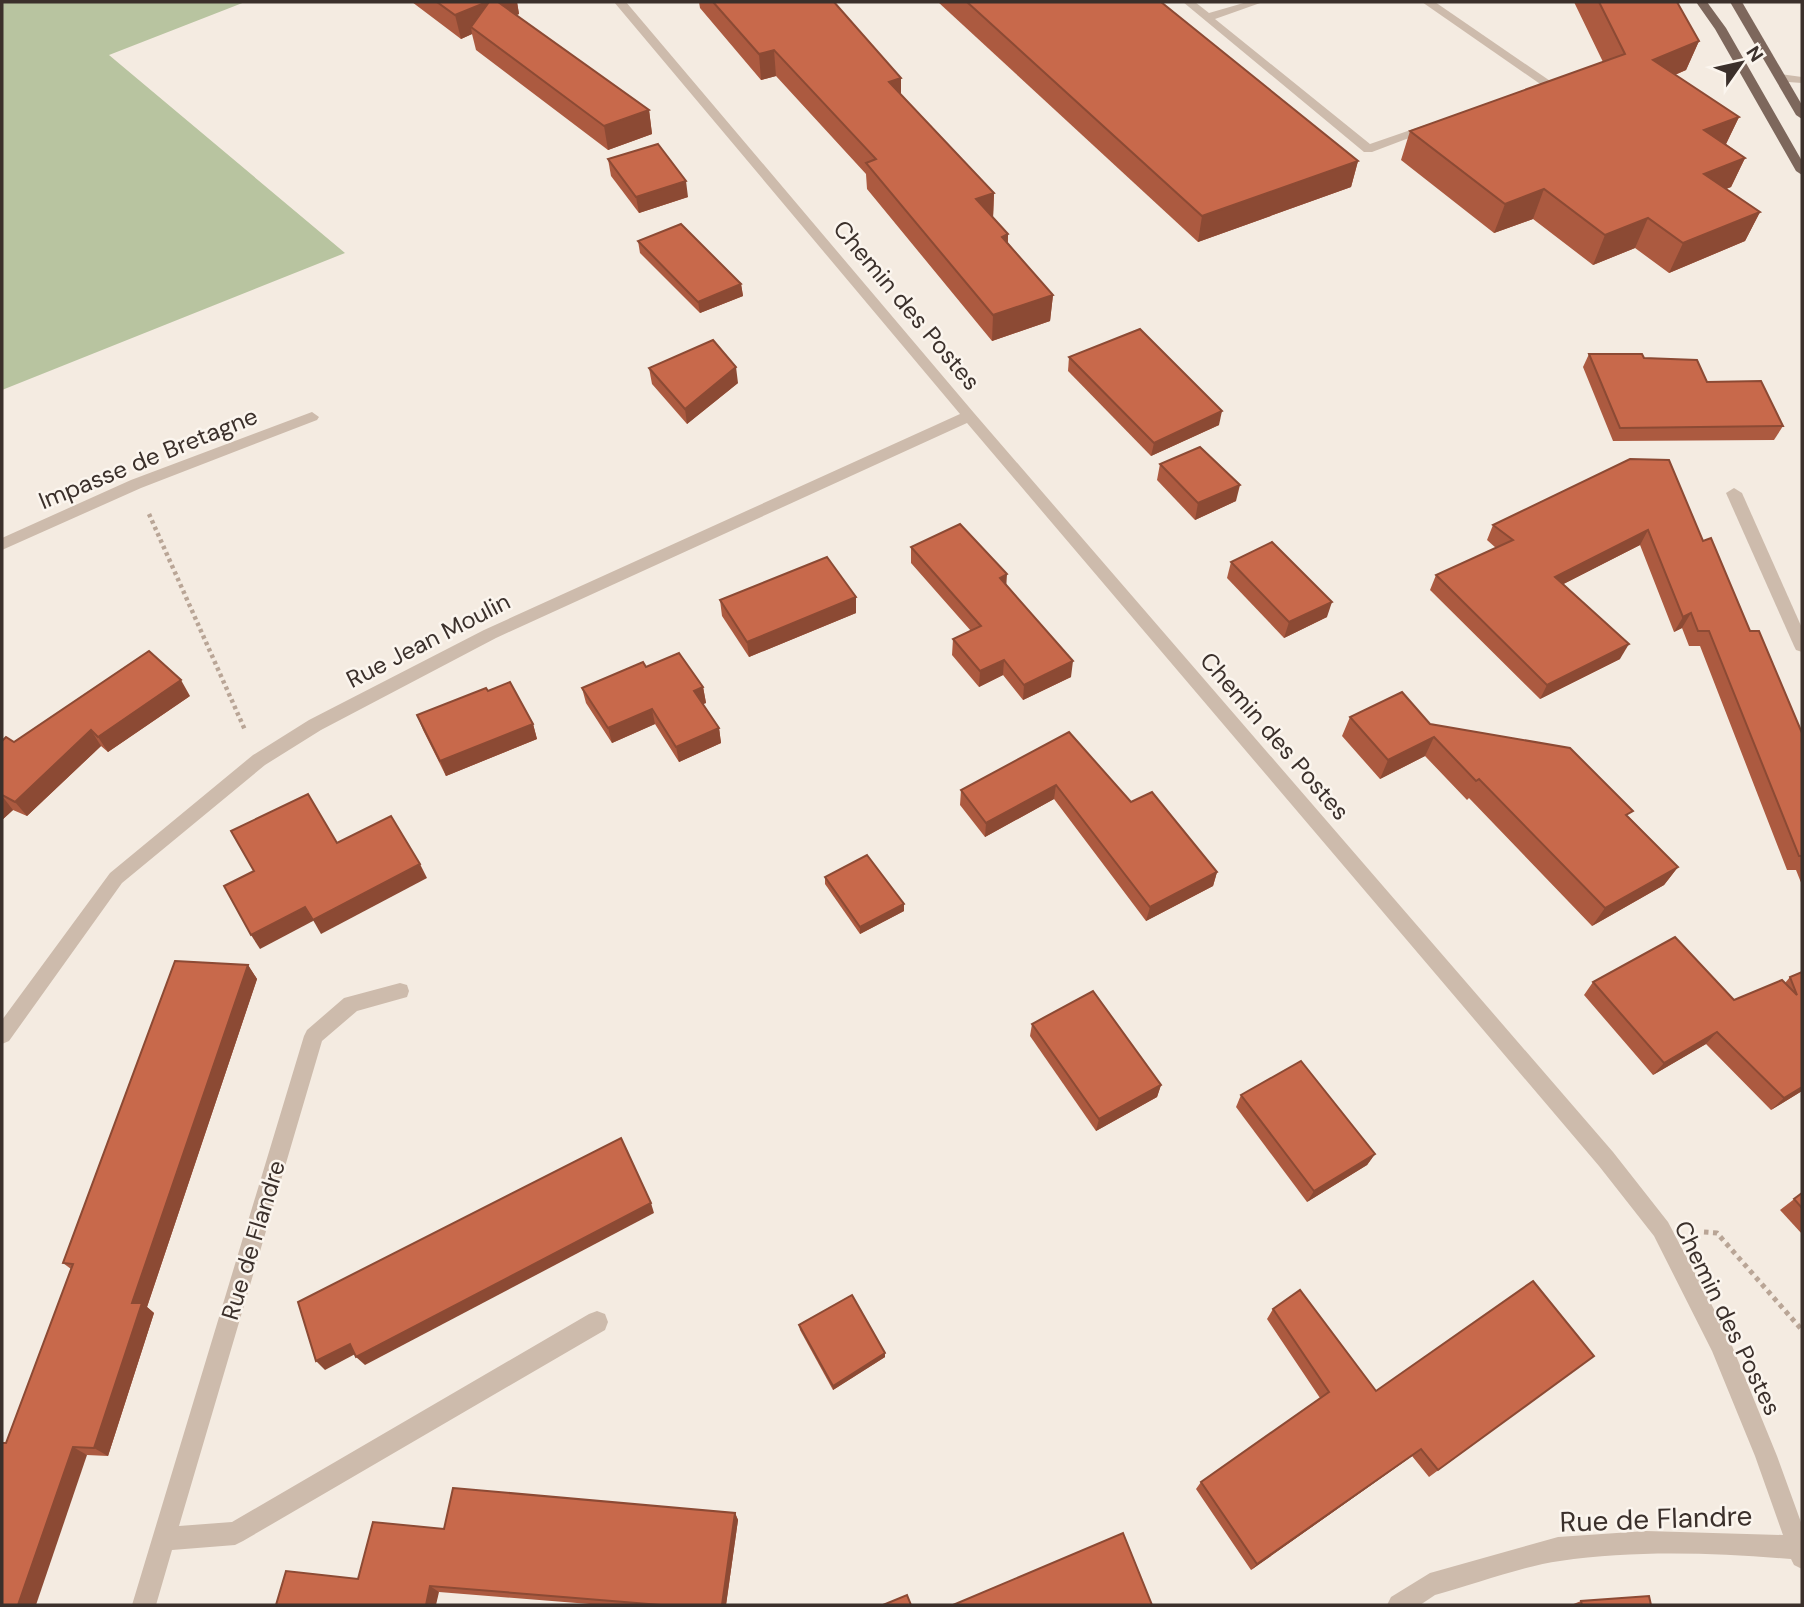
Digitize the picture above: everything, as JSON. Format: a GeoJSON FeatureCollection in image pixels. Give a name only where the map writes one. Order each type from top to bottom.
{"type":"FeatureCollection","features":[{"type":"Feature","properties":{"kind":"main road"},"geometry":{"type":"LineString","coordinates":[[1701,2],[1720,28],[1802,172]]}},
{"type":"Feature","properties":{"kind":"main road"},"geometry":{"type":"LineString","coordinates":[[1736,2],[1802,114]]}},
{"type":"Feature","properties":{"kind":"street","name":"Chemin des Postes"},"geometry":{"type":"LineString","coordinates":[[620,2],[969,416],[1597,1149],[1661,1229],[1720,1344],[1766,1456],[1801,1552]]}},
{"type":"Feature","properties":{"kind":"street"},"geometry":{"type":"LineString","coordinates":[[1188,2],[1368,149],[1448,121]]}},
{"type":"Feature","properties":{"kind":"street"},"geometry":{"type":"LineString","coordinates":[[1206,18],[1258,2]]}},
{"type":"Feature","properties":{"kind":"street"},"geometry":{"type":"LineString","coordinates":[[1428,2],[1550,85],[1537,90]]}},
{"type":"Feature","properties":{"kind":"street"},"geometry":{"type":"LineString","coordinates":[[1780,78],[1802,79]]}},
{"type":"Feature","properties":{"kind":"street","name":"Impasse de Bretagne"},"geometry":{"type":"LineString","coordinates":[[2,544],[136,484],[312,416]]}},
{"type":"Feature","properties":{"kind":"street","name":"Rue Jean Moulin"},"geometry":{"type":"LineString","coordinates":[[2,1035],[116,878],[259,760],[315,725],[490,634],[969,416]]}},
{"type":"Feature","properties":{"kind":"street"},"geometry":{"type":"LineString","coordinates":[[1734,493],[1802,646]]}},
{"type":"Feature","properties":{"kind":"street","name":"Rue de Flandre"},"geometry":{"type":"LineString","coordinates":[[144,1605],[314,1036],[351,1004],[400,991]]}},
{"type":"Feature","properties":{"kind":"street"},"geometry":{"type":"LineString","coordinates":[[164,1539],[235,1533],[597,1322]]}},
{"type":"Feature","properties":{"kind":"street","name":"Rue de Flandre"},"geometry":{"type":"LineString","coordinates":[[1399,1605],[1430,1585],[1558,1549],[1646,1543],[1748,1544],[1801,1552]]}},
{"type":"Feature","properties":{"kind":"path"},"geometry":{"type":"LineString","coordinates":[[136,484],[259,760]]}},
{"type":"Feature","properties":{"kind":"path"},"geometry":{"type":"LineString","coordinates":[[1661,1229],[1717,1233],[1802,1331]]}},
{"type":"Feature","properties":{"kind":"green space"},"geometry":{"type":"Polygon","coordinates":[[[2,2],[245,2],[109,55],[345,253],[2,390],[2,2]]]}},
{"type":"Feature","properties":{"kind":"building"},"geometry":{"type":"Polygon","coordinates":[[[437,2],[487,2],[455,15],[437,2]]]}},
{"type":"Feature","properties":{"kind":"building"},"geometry":{"type":"Polygon","coordinates":[[[489,2],[498,2],[649,110],[604,126],[471,27],[489,2]]]}},
{"type":"Feature","properties":{"kind":"building"},"geometry":{"type":"Polygon","coordinates":[[[713,2],[834,2],[901,78],[889,82],[994,193],[976,199],[1008,234],[1002,237],[1053,295],[993,315],[866,163],[876,159],[774,50],[759,54],[713,2]]]}},
{"type":"Feature","properties":{"kind":"building"},"geometry":{"type":"Polygon","coordinates":[[[967,2],[1161,2],[1358,161],[1202,216],[967,2]]]}},
{"type":"Feature","properties":{"kind":"building"},"geometry":{"type":"Polygon","coordinates":[[[1599,2],[1677,2],[1699,41],[1653,60],[1739,117],[1704,130],[1745,158],[1704,174],[1760,212],[1683,243],[1648,218],[1605,235],[1544,189],[1505,204],[1410,131],[1625,54],[1599,2]]]}},
{"type":"Feature","properties":{"kind":"building"},"geometry":{"type":"Polygon","coordinates":[[[658,144],[686,181],[636,197],[608,159],[658,144]]]}},
{"type":"Feature","properties":{"kind":"building"},"geometry":{"type":"Polygon","coordinates":[[[681,224],[741,284],[698,302],[638,241],[681,224]]]}},
{"type":"Feature","properties":{"kind":"building"},"geometry":{"type":"Polygon","coordinates":[[[1140,329],[1222,411],[1154,443],[1069,357],[1140,329]]]}},
{"type":"Feature","properties":{"kind":"building"},"geometry":{"type":"Polygon","coordinates":[[[713,340],[736,367],[685,409],[649,368],[713,340]]]}},
{"type":"Feature","properties":{"kind":"building"},"geometry":{"type":"Polygon","coordinates":[[[1589,354],[1642,354],[1644,358],[1697,360],[1707,382],[1761,381],[1783,426],[1620,428],[1589,354]]]}},
{"type":"Feature","properties":{"kind":"building"},"geometry":{"type":"Polygon","coordinates":[[[1200,447],[1240,485],[1198,503],[1160,464],[1200,447]]]}},
{"type":"Feature","properties":{"kind":"building"},"geometry":{"type":"Polygon","coordinates":[[[1630,459],[1669,460],[1703,541],[1711,538],[1750,631],[1759,631],[1802,733],[1802,856],[1799,856],[1709,631],[1698,631],[1691,613],[1683,617],[1648,530],[1555,577],[1629,644],[1547,685],[1436,575],[1513,540],[1493,525],[1630,459]]]}},
{"type":"Feature","properties":{"kind":"building"},"geometry":{"type":"Polygon","coordinates":[[[960,524],[1007,574],[1000,578],[1073,661],[1024,685],[1004,660],[980,671],[953,639],[981,626],[911,547],[960,524]]]}},
{"type":"Feature","properties":{"kind":"building"},"geometry":{"type":"Polygon","coordinates":[[[1272,542],[1332,602],[1289,622],[1231,562],[1272,542]]]}},
{"type":"Feature","properties":{"kind":"building"},"geometry":{"type":"Polygon","coordinates":[[[827,557],[856,597],[747,642],[720,600],[827,557]]]}},
{"type":"Feature","properties":{"kind":"building"},"geometry":{"type":"Polygon","coordinates":[[[149,651],[181,680],[98,737],[91,730],[15,802],[2,795],[2,741],[6,737],[14,742],[149,651]]]}},
{"type":"Feature","properties":{"kind":"building"},"geometry":{"type":"Polygon","coordinates":[[[679,653],[703,687],[694,691],[719,728],[676,747],[652,709],[608,728],[582,688],[643,662],[646,667],[679,653]]]}},
{"type":"Feature","properties":{"kind":"building"},"geometry":{"type":"Polygon","coordinates":[[[510,682],[533,724],[440,761],[417,715],[486,688],[488,691],[510,682]]]}},
{"type":"Feature","properties":{"kind":"building"},"geometry":{"type":"Polygon","coordinates":[[[1402,692],[1430,724],[1570,748],[1633,811],[1626,815],[1678,867],[1605,908],[1479,779],[1476,781],[1434,737],[1388,760],[1350,717],[1402,692]]]}},
{"type":"Feature","properties":{"kind":"building"},"geometry":{"type":"Polygon","coordinates":[[[1069,732],[1131,802],[1152,792],[1217,872],[1150,907],[1056,785],[986,823],[961,790],[1069,732]]]}},
{"type":"Feature","properties":{"kind":"building"},"geometry":{"type":"Polygon","coordinates":[[[308,794],[337,843],[391,816],[420,864],[313,920],[305,907],[251,935],[224,886],[254,871],[231,831],[308,794]]]}},
{"type":"Feature","properties":{"kind":"building"},"geometry":{"type":"Polygon","coordinates":[[[867,855],[904,904],[860,927],[825,877],[867,855]]]}},
{"type":"Feature","properties":{"kind":"building"},"geometry":{"type":"Polygon","coordinates":[[[1675,937],[1734,1000],[1782,980],[1797,995],[1790,977],[1802,972],[1802,1087],[1784,1098],[1717,1032],[1664,1063],[1593,982],[1675,937]]]}},
{"type":"Feature","properties":{"kind":"building"},"geometry":{"type":"Polygon","coordinates":[[[175,961],[248,965],[132,1303],[142,1303],[94,1448],[73,1447],[18,1605],[2,1605],[2,1443],[6,1443],[73,1264],[63,1263],[175,961]]]}},
{"type":"Feature","properties":{"kind":"building"},"geometry":{"type":"Polygon","coordinates":[[[1093,991],[1161,1085],[1099,1119],[1032,1024],[1093,991]]]}},
{"type":"Feature","properties":{"kind":"building"},"geometry":{"type":"Polygon","coordinates":[[[1301,1061],[1375,1154],[1314,1191],[1241,1095],[1301,1061]]]}},
{"type":"Feature","properties":{"kind":"building"},"geometry":{"type":"Polygon","coordinates":[[[621,1138],[651,1203],[356,1357],[350,1344],[316,1361],[298,1302],[621,1138]]]}},
{"type":"Feature","properties":{"kind":"building"},"geometry":{"type":"Polygon","coordinates":[[[1802,1193],[1802,1208],[1794,1199],[1802,1193]]]}},
{"type":"Feature","properties":{"kind":"building"},"geometry":{"type":"Polygon","coordinates":[[[1533,1281],[1594,1356],[1438,1470],[1421,1449],[1257,1564],[1201,1482],[1329,1392],[1273,1309],[1300,1290],[1376,1391],[1533,1281]]]}},
{"type":"Feature","properties":{"kind":"building"},"geometry":{"type":"Polygon","coordinates":[[[852,1295],[885,1353],[833,1386],[799,1325],[852,1295]]]}},
{"type":"Feature","properties":{"kind":"building"},"geometry":{"type":"Polygon","coordinates":[[[453,1488],[735,1513],[722,1605],[661,1605],[430,1586],[426,1605],[276,1605],[286,1571],[358,1579],[373,1522],[444,1529],[453,1488]]]}},
{"type":"Feature","properties":{"kind":"building"},"geometry":{"type":"Polygon","coordinates":[[[1123,1533],[1152,1605],[953,1605],[1123,1533]]]}},
{"type":"Feature","properties":{"kind":"building"},"geometry":{"type":"Polygon","coordinates":[[[907,1595],[911,1605],[883,1605],[907,1595]]]}},
{"type":"Feature","properties":{"kind":"building"},"geometry":{"type":"Polygon","coordinates":[[[1649,1596],[1651,1605],[1582,1605],[1581,1601],[1649,1596]]]}}]}
